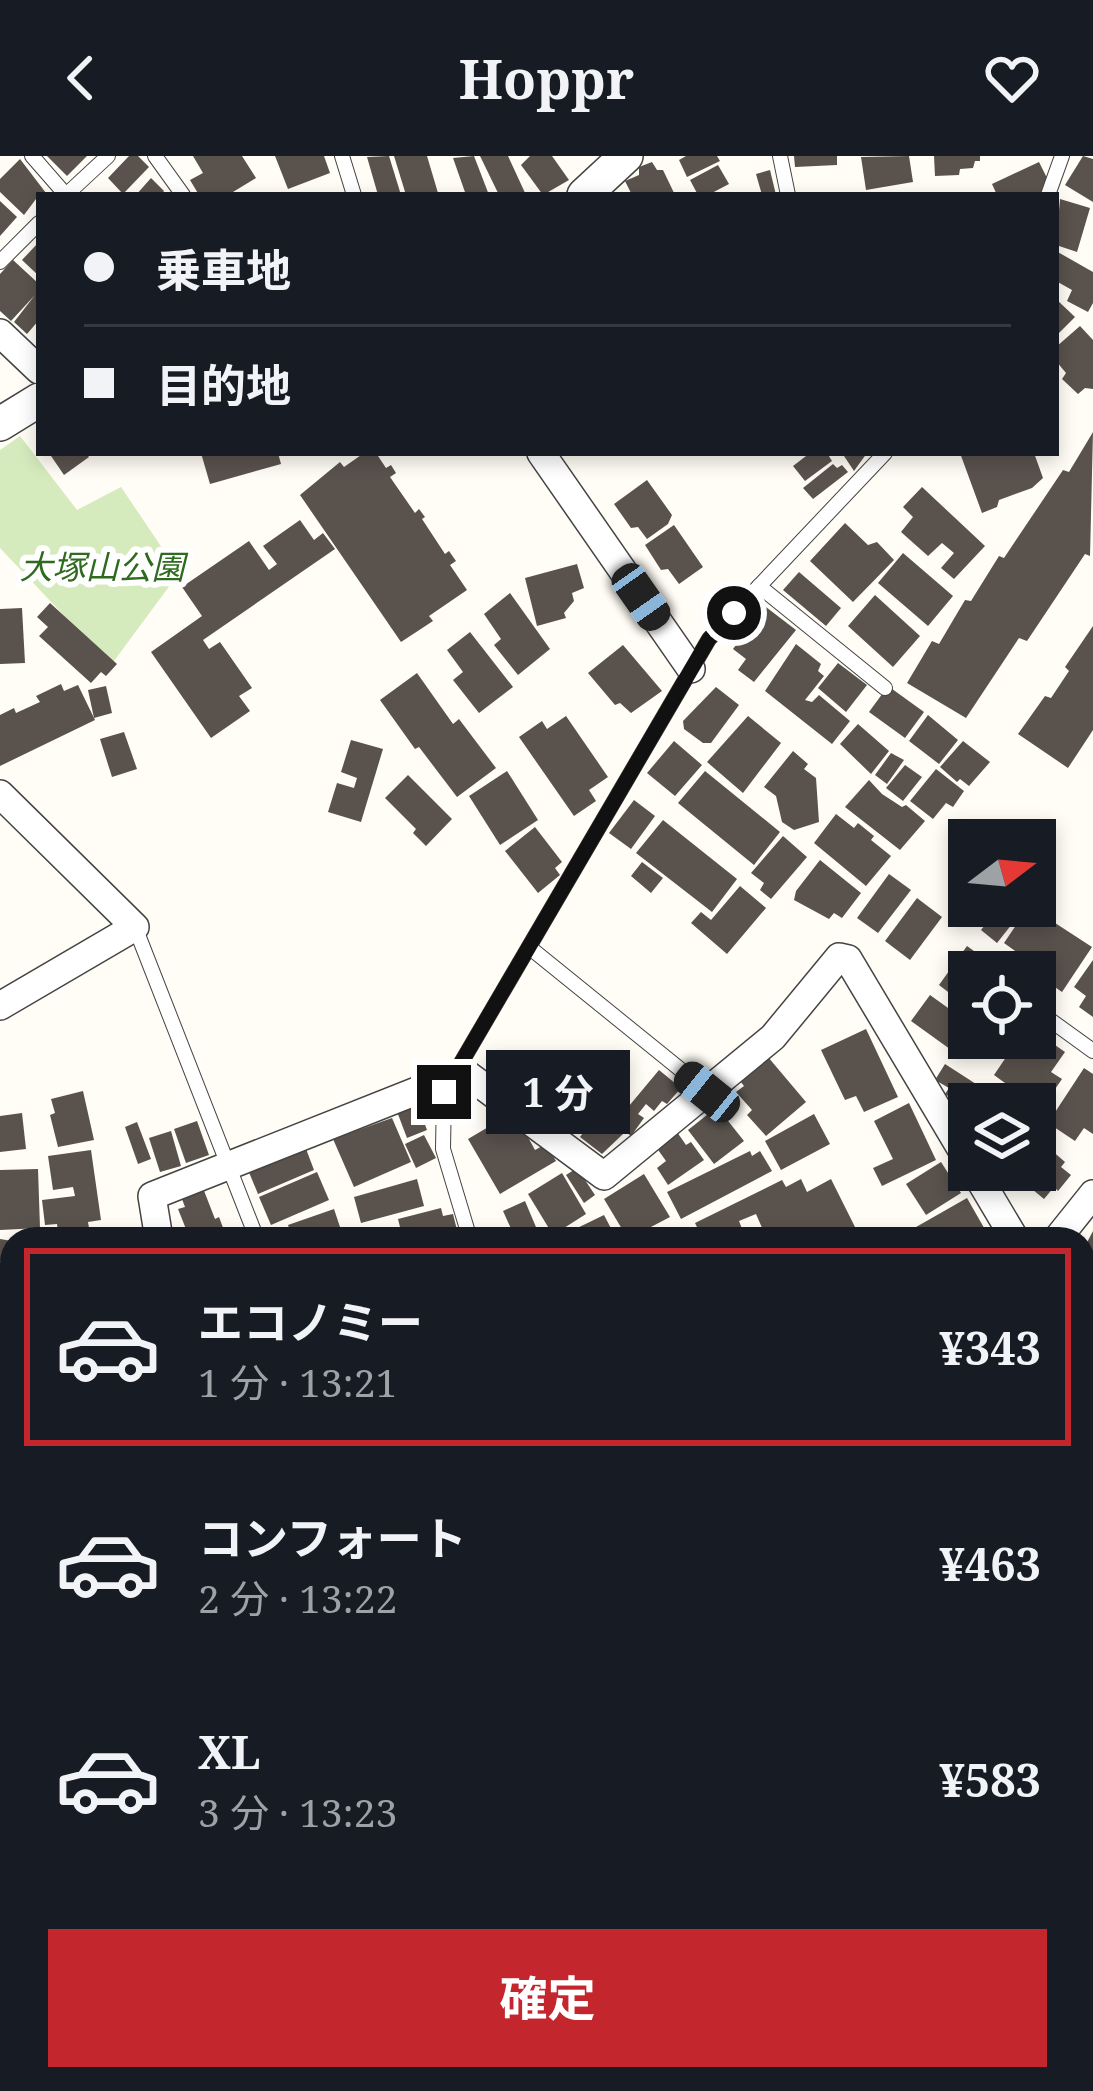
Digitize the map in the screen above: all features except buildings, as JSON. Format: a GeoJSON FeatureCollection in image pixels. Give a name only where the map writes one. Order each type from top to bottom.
{"type":"FeatureCollection","features":[{"type":"Feature","properties":{"kind":"street"},"geometry":{"type":"LineString","coordinates":[[587,192],[626,156]]}},
{"type":"Feature","properties":{"kind":"street"},"geometry":{"type":"LineString","coordinates":[[0,333],[36,374]]}},
{"type":"Feature","properties":{"kind":"street"},"geometry":{"type":"LineString","coordinates":[[0,424],[36,379]]}},
{"type":"Feature","properties":{"kind":"street"},"geometry":{"type":"LineString","coordinates":[[543,456],[691,669]]}},
{"type":"Feature","properties":{"kind":"street"},"geometry":{"type":"LineString","coordinates":[[0,794],[135,927],[0,1006]]}},
{"type":"Feature","properties":{"kind":"street"},"geometry":{"type":"LineString","coordinates":[[157,1227],[152,1196],[457,1075],[468,1075],[604,1177],[773,1037],[839,957],[848,958],[948,1127]]}},
{"type":"Feature","properties":{"kind":"street"},"geometry":{"type":"LineString","coordinates":[[986,1191],[1008,1227]]}},
{"type":"Feature","properties":{"kind":"street"},"geometry":{"type":"LineString","coordinates":[[1067,1227],[1093,1194]]}},
{"type":"Feature","properties":{"kind":"lane"},"geometry":{"type":"LineString","coordinates":[[32,156],[63,192]]}},
{"type":"Feature","properties":{"kind":"lane"},"geometry":{"type":"LineString","coordinates":[[69,192],[108,156]]}},
{"type":"Feature","properties":{"kind":"lane"},"geometry":{"type":"LineString","coordinates":[[155,156],[181,192]]}},
{"type":"Feature","properties":{"kind":"lane"},"geometry":{"type":"LineString","coordinates":[[342,156],[353,192]]}},
{"type":"Feature","properties":{"kind":"lane"},"geometry":{"type":"LineString","coordinates":[[780,156],[787,192]]}},
{"type":"Feature","properties":{"kind":"lane"},"geometry":{"type":"LineString","coordinates":[[1049,192],[1062,156]]}},
{"type":"Feature","properties":{"kind":"lane"},"geometry":{"type":"LineString","coordinates":[[0,262],[36,226]]}},
{"type":"Feature","properties":{"kind":"lane"},"geometry":{"type":"LineString","coordinates":[[466,1227],[443,1150],[444,1092],[709,639],[880,456]]}},
{"type":"Feature","properties":{"kind":"lane"},"geometry":{"type":"LineString","coordinates":[[759,586],[884,688]]}},
{"type":"Feature","properties":{"kind":"lane"},"geometry":{"type":"LineString","coordinates":[[135,927],[251,1227]]}},
{"type":"Feature","properties":{"kind":"lane"},"geometry":{"type":"LineString","coordinates":[[529,947],[707,1092]]}},
{"type":"Feature","properties":{"kind":"lane"},"geometry":{"type":"LineString","coordinates":[[1056,1024],[1093,1051]]}},
{"type":"Feature","properties":{"kind":"green space","name":"大塚山公園"},"geometry":{"type":"Polygon","coordinates":[[[20,436],[77,510],[121,487],[179,573],[111,665],[0,548],[0,450],[20,436]]]}},
{"type":"Feature","properties":{"kind":"route"},"geometry":{"type":"LineString","coordinates":[[444,1092],[709,639],[734,613]]}}]}
